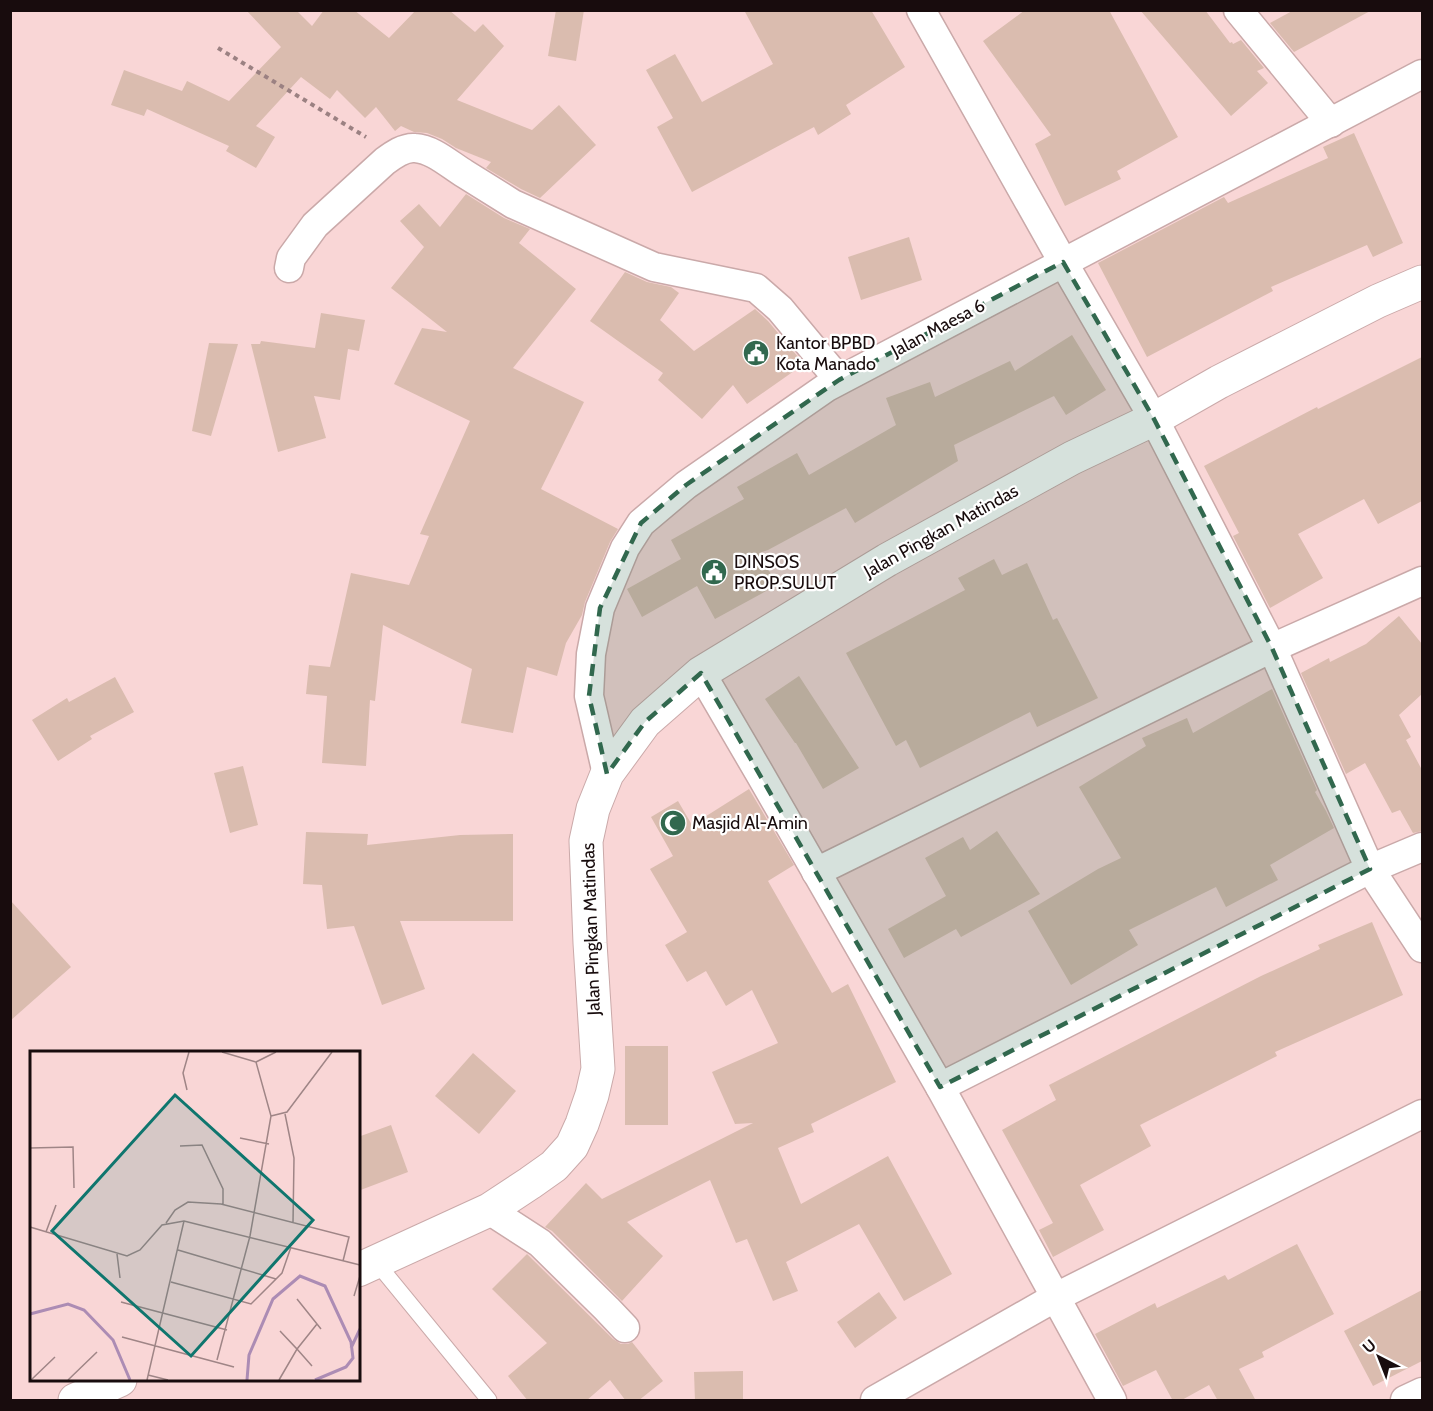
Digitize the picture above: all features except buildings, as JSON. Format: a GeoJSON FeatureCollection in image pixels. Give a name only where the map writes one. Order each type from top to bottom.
{"type":"FeatureCollection","features":[{"type":"Feature","properties":{"kind":"street"},"geometry":{"type":"LineString","coordinates":[[921,10],[1062,262],[1154,419],[1272,648],[1370,869],[1422,948]]}},
{"type":"Feature","properties":{"kind":"street"},"geometry":{"type":"LineString","coordinates":[[1238,10],[1331,123]]}},
{"type":"Feature","properties":{"kind":"street","name":"Jalan Maesa 6"},"geometry":{"type":"LineString","coordinates":[[607,774],[589,696],[591,654],[600,608],[625,548],[641,523],[686,485],[839,380],[1422,74]]}},
{"type":"Feature","properties":{"kind":"street"},"geometry":{"type":"LineString","coordinates":[[289,268],[291,258],[315,225],[372,172],[395,154],[415,148],[429,151],[513,204],[654,267],[756,288],[780,309],[839,380]]}},
{"type":"Feature","properties":{"kind":"street","name":"Jalan Pingkan Matindas"},"geometry":{"type":"LineString","coordinates":[[367,1266],[489,1210],[554,1166],[572,1146],[592,1095],[598,1069],[586,841],[593,809],[607,774],[645,722],[701,673],[887,560],[1072,458],[1154,419],[1219,382],[1378,301],[1422,282]]}},
{"type":"Feature","properties":{"kind":"street"},"geometry":{"type":"LineString","coordinates":[[816,872],[1272,648],[1422,581]]}},
{"type":"Feature","properties":{"kind":"street"},"geometry":{"type":"LineString","coordinates":[[701,673],[940,1087],[1113,1401]]}},
{"type":"Feature","properties":{"kind":"street"},"geometry":{"type":"LineString","coordinates":[[940,1087],[1370,869],[1422,847]]}},
{"type":"Feature","properties":{"kind":"street"},"geometry":{"type":"LineString","coordinates":[[874,1401],[1056,1297],[1422,1114]]}},
{"type":"Feature","properties":{"kind":"street"},"geometry":{"type":"LineString","coordinates":[[489,1210],[540,1243],[625,1328]]}},
{"type":"Feature","properties":{"kind":"street"},"geometry":{"type":"LineString","coordinates":[[75,1401],[118,1381]]}},
{"type":"Feature","properties":{"kind":"street"},"geometry":{"type":"LineString","coordinates":[[1405,1401],[1422,1392]]}},
{"type":"Feature","properties":{"kind":"lane"},"geometry":{"type":"LineString","coordinates":[[367,1266],[489,1401]]}},
{"type":"Feature","properties":{"kind":"path"},"geometry":{"type":"LineString","coordinates":[[218,48],[395,154]]}},
{"type":"Feature","properties":{"kind":"highlighted area"},"geometry":{"type":"Polygon","coordinates":[[[1063,262],[1154,419],[1272,648],[1370,869],[940,1087],[701,673],[645,722],[607,774],[589,696],[600,608],[641,523],[686,485],[839,380],[1063,262]]]}},
{"type":"Feature","properties":{"kind":"place","name":"Kantor BPBD Kota Manado"},"geometry":{"type":"Point","coordinates":[756,353]}},
{"type":"Feature","properties":{"kind":"place","name":"DINSOS PROP.SULUT"},"geometry":{"type":"Point","coordinates":[714,572]}},
{"type":"Feature","properties":{"kind":"place","name":"Masjid Al-Amin"},"geometry":{"type":"Point","coordinates":[673,823]}}]}
